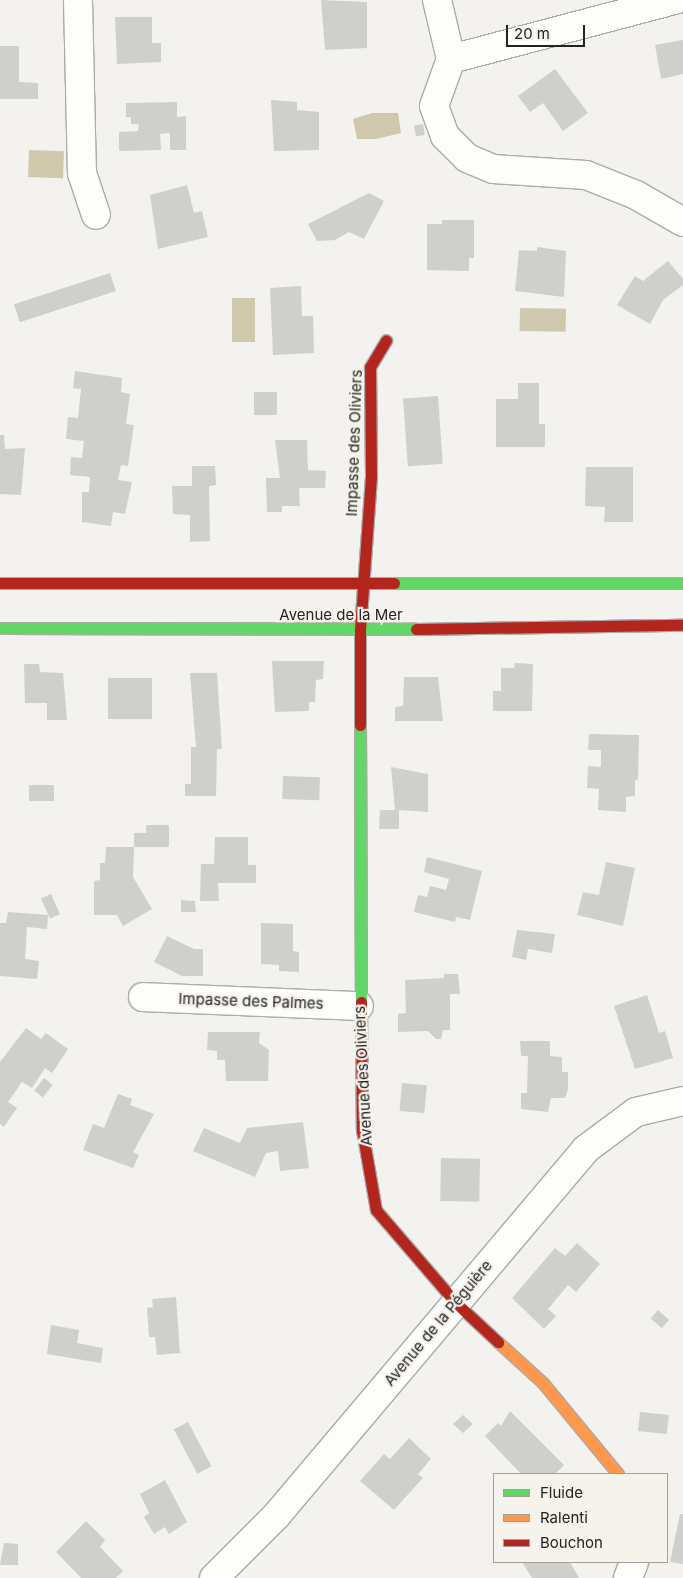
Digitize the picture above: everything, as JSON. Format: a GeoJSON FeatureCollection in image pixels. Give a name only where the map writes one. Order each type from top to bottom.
{"type":"FeatureCollection","features":[{"type":"Feature","properties":{"kind":"street"},"geometry":{"type":"LineString","coordinates":[[78,0],[82,173],[96,215]]}},
{"type":"Feature","properties":{"kind":"street"},"geometry":{"type":"LineString","coordinates":[[437,0],[451,59],[434,106],[445,136],[467,158],[493,169],[586,175],[636,194],[683,222]]}},
{"type":"Feature","properties":{"kind":"street"},"geometry":{"type":"LineString","coordinates":[[451,59],[675,0]]}},
{"type":"Feature","properties":{"kind":"street","name":"Impasse des Oliviers"},"geometry":{"type":"LineString","coordinates":[[361,581],[371,476],[370,367],[386,340]]}},
{"type":"Feature","properties":{"kind":"street"},"geometry":{"type":"LineString","coordinates":[[0,583],[361,581],[683,583]]}},
{"type":"Feature","properties":{"kind":"street","name":"Avenue des Oliviers"},"geometry":{"type":"LineString","coordinates":[[361,581],[359,1006],[362,1130],[376,1210],[455,1302],[542,1383],[617,1473]]}},
{"type":"Feature","properties":{"kind":"street","name":"Avenue de la Mer"},"geometry":{"type":"LineString","coordinates":[[0,628],[360,630],[683,625]]}},
{"type":"Feature","properties":{"kind":"street","name":"Impasse des Palmes"},"geometry":{"type":"LineString","coordinates":[[143,997],[359,1006]]}},
{"type":"Feature","properties":{"kind":"street","name":"Avenue de la Péguière"},"geometry":{"type":"LineString","coordinates":[[214,1578],[276,1516],[586,1149],[636,1112],[683,1101]]}},
{"type":"Feature","properties":{"kind":"street"},"geometry":{"type":"LineString","coordinates":[[628,1578],[634,1563]]}},
{"type":"Feature","properties":{"kind":"shaded area"},"geometry":{"type":"Polygon","coordinates":[[[372,113],[398,113],[401,133],[376,139],[357,139],[353,119],[372,113]]]}},
{"type":"Feature","properties":{"kind":"shaded area"},"geometry":{"type":"Polygon","coordinates":[[[29,150],[64,151],[63,178],[28,177],[29,150]]]}},
{"type":"Feature","properties":{"kind":"shaded area"},"geometry":{"type":"Polygon","coordinates":[[[232,298],[255,298],[255,342],[232,342],[232,298]]]}},
{"type":"Feature","properties":{"kind":"shaded area"},"geometry":{"type":"Polygon","coordinates":[[[520,308],[566,309],[566,332],[520,331],[520,308]]]}},
{"type":"Feature","properties":{"kind":"building"},"geometry":{"type":"Polygon","coordinates":[[[321,0],[367,2],[367,48],[325,50],[321,0]]]}},
{"type":"Feature","properties":{"kind":"building"},"geometry":{"type":"Polygon","coordinates":[[[115,17],[152,17],[152,43],[161,43],[161,62],[117,64],[115,17]]]}},
{"type":"Feature","properties":{"kind":"building"},"geometry":{"type":"Polygon","coordinates":[[[683,40],[683,74],[661,79],[655,45],[683,40]]]}},
{"type":"Feature","properties":{"kind":"building"},"geometry":{"type":"Polygon","coordinates":[[[0,46],[19,46],[19,82],[38,83],[38,99],[0,99],[0,46]]]}},
{"type":"Feature","properties":{"kind":"building"},"geometry":{"type":"Polygon","coordinates":[[[555,69],[588,113],[563,131],[543,103],[530,112],[518,96],[555,69]]]}},
{"type":"Feature","properties":{"kind":"building"},"geometry":{"type":"Polygon","coordinates":[[[271,100],[297,102],[297,110],[319,112],[319,150],[274,151],[271,100]]]}},
{"type":"Feature","properties":{"kind":"building"},"geometry":{"type":"Polygon","coordinates":[[[177,102],[177,117],[186,116],[186,150],[170,150],[170,133],[160,134],[161,150],[119,151],[119,132],[138,131],[139,124],[131,124],[131,117],[126,117],[126,103],[177,102]]]}},
{"type":"Feature","properties":{"kind":"building"},"geometry":{"type":"Polygon","coordinates":[[[423,124],[425,135],[416,136],[414,126],[423,124]]]}},
{"type":"Feature","properties":{"kind":"building"},"geometry":{"type":"Polygon","coordinates":[[[187,185],[194,213],[202,211],[208,237],[158,249],[150,195],[187,185]]]}},
{"type":"Feature","properties":{"kind":"building"},"geometry":{"type":"Polygon","coordinates":[[[369,193],[384,201],[364,239],[349,232],[335,240],[317,241],[308,224],[369,193]]]}},
{"type":"Feature","properties":{"kind":"building"},"geometry":{"type":"Polygon","coordinates":[[[442,220],[474,220],[474,258],[469,258],[469,271],[427,270],[427,224],[442,224],[442,220]]]}},
{"type":"Feature","properties":{"kind":"building"},"geometry":{"type":"Polygon","coordinates":[[[537,247],[566,251],[564,297],[515,291],[519,250],[537,251],[537,247]]]}},
{"type":"Feature","properties":{"kind":"building"},"geometry":{"type":"Polygon","coordinates":[[[668,261],[683,279],[683,285],[663,300],[650,324],[617,305],[635,276],[643,281],[668,261]]]}},
{"type":"Feature","properties":{"kind":"building"},"geometry":{"type":"Polygon","coordinates":[[[110,273],[116,291],[20,322],[14,304],[110,273]]]}},
{"type":"Feature","properties":{"kind":"building"},"geometry":{"type":"Polygon","coordinates":[[[301,286],[302,316],[313,316],[314,353],[273,355],[270,288],[301,286]]]}},
{"type":"Feature","properties":{"kind":"building"},"geometry":{"type":"Polygon","coordinates":[[[75,371],[122,378],[121,392],[130,394],[126,424],[134,425],[128,466],[121,465],[118,480],[132,482],[125,514],[113,512],[111,526],[82,522],[82,492],[89,492],[90,477],[70,475],[71,457],[82,458],[84,441],[66,439],[68,417],[78,418],[81,389],[73,388],[75,371]]]}},
{"type":"Feature","properties":{"kind":"building"},"geometry":{"type":"Polygon","coordinates":[[[518,383],[539,383],[539,424],[545,424],[545,447],[496,447],[496,399],[518,399],[518,383]]]}},
{"type":"Feature","properties":{"kind":"building"},"geometry":{"type":"Polygon","coordinates":[[[254,392],[277,392],[277,415],[254,415],[254,392]]]}},
{"type":"Feature","properties":{"kind":"building"},"geometry":{"type":"Polygon","coordinates":[[[438,396],[443,464],[408,466],[403,398],[438,396]]]}},
{"type":"Feature","properties":{"kind":"building"},"geometry":{"type":"Polygon","coordinates":[[[0,435],[4,435],[5,449],[25,448],[21,495],[0,494],[0,435]]]}},
{"type":"Feature","properties":{"kind":"building"},"geometry":{"type":"Polygon","coordinates":[[[275,440],[307,440],[308,470],[326,471],[325,488],[299,488],[300,506],[282,506],[282,512],[267,512],[266,478],[280,478],[275,440]]]}},
{"type":"Feature","properties":{"kind":"building"},"geometry":{"type":"Polygon","coordinates":[[[192,466],[215,466],[216,485],[209,486],[210,541],[190,542],[190,515],[173,514],[172,486],[192,486],[192,466]]]}},
{"type":"Feature","properties":{"kind":"building"},"geometry":{"type":"Polygon","coordinates":[[[586,467],[633,467],[633,522],[604,522],[605,507],[585,506],[586,467]]]}},
{"type":"Feature","properties":{"kind":"building"},"geometry":{"type":"Polygon","coordinates":[[[272,661],[324,661],[323,679],[316,680],[315,702],[309,702],[309,711],[275,712],[272,661]]]}},
{"type":"Feature","properties":{"kind":"building"},"geometry":{"type":"Polygon","coordinates":[[[515,663],[533,664],[532,711],[493,711],[493,691],[501,691],[501,668],[514,668],[515,663]]]}},
{"type":"Feature","properties":{"kind":"building"},"geometry":{"type":"Polygon","coordinates":[[[24,664],[39,664],[40,672],[63,673],[67,720],[47,720],[47,703],[25,703],[24,664]]]}},
{"type":"Feature","properties":{"kind":"building"},"geometry":{"type":"Polygon","coordinates":[[[190,673],[217,673],[222,749],[217,749],[216,796],[185,796],[185,784],[191,784],[191,747],[196,747],[190,673]]]}},
{"type":"Feature","properties":{"kind":"building"},"geometry":{"type":"Polygon","coordinates":[[[404,677],[438,677],[443,721],[395,721],[395,707],[403,706],[404,677]]]}},
{"type":"Feature","properties":{"kind":"building"},"geometry":{"type":"Polygon","coordinates":[[[108,678],[152,678],[152,719],[108,719],[108,678]]]}},
{"type":"Feature","properties":{"kind":"building"},"geometry":{"type":"Polygon","coordinates":[[[589,734],[639,735],[638,780],[635,780],[635,796],[626,797],[626,812],[598,810],[599,789],[587,788],[588,766],[601,767],[601,750],[588,750],[589,734]]]}},
{"type":"Feature","properties":{"kind":"building"},"geometry":{"type":"Polygon","coordinates":[[[391,767],[428,774],[428,812],[399,810],[399,829],[379,829],[380,810],[395,810],[391,767]]]}},
{"type":"Feature","properties":{"kind":"building"},"geometry":{"type":"Polygon","coordinates":[[[283,776],[320,777],[319,800],[282,799],[283,776]]]}},
{"type":"Feature","properties":{"kind":"building"},"geometry":{"type":"Polygon","coordinates":[[[29,785],[54,785],[54,801],[29,801],[29,785]]]}},
{"type":"Feature","properties":{"kind":"building"},"geometry":{"type":"Polygon","coordinates":[[[146,825],[169,825],[169,847],[134,847],[134,833],[146,833],[146,825]]]}},
{"type":"Feature","properties":{"kind":"building"},"geometry":{"type":"Polygon","coordinates":[[[215,837],[248,837],[248,865],[256,865],[256,883],[218,883],[219,901],[200,901],[201,864],[214,864],[215,837]]]}},
{"type":"Feature","properties":{"kind":"building"},"geometry":{"type":"Polygon","coordinates":[[[106,847],[134,847],[133,877],[152,909],[123,926],[117,915],[94,915],[94,881],[100,880],[100,863],[105,863],[106,847]]]}},
{"type":"Feature","properties":{"kind":"building"},"geometry":{"type":"Polygon","coordinates":[[[427,857],[482,871],[470,920],[456,917],[455,922],[414,912],[418,895],[427,897],[430,886],[446,890],[449,879],[424,872],[427,857]]]}},
{"type":"Feature","properties":{"kind":"building"},"geometry":{"type":"Polygon","coordinates":[[[606,862],[635,868],[623,926],[577,915],[583,892],[599,895],[606,862]]]}},
{"type":"Feature","properties":{"kind":"building"},"geometry":{"type":"Polygon","coordinates":[[[51,894],[60,914],[50,919],[41,898],[51,894]]]}},
{"type":"Feature","properties":{"kind":"building"},"geometry":{"type":"Polygon","coordinates":[[[181,900],[195,901],[196,912],[181,912],[181,900]]]}},
{"type":"Feature","properties":{"kind":"building"},"geometry":{"type":"Polygon","coordinates":[[[8,912],[48,915],[47,929],[27,927],[25,959],[39,961],[37,979],[0,976],[0,923],[6,923],[8,912]]]}},
{"type":"Feature","properties":{"kind":"building"},"geometry":{"type":"Polygon","coordinates":[[[261,923],[293,924],[293,951],[299,952],[299,972],[279,971],[279,965],[261,964],[261,923]]]}},
{"type":"Feature","properties":{"kind":"building"},"geometry":{"type":"Polygon","coordinates":[[[517,930],[555,934],[552,953],[528,949],[526,960],[512,957],[517,930]]]}},
{"type":"Feature","properties":{"kind":"building"},"geometry":{"type":"Polygon","coordinates":[[[167,936],[194,949],[203,949],[203,976],[182,976],[154,962],[167,936]]]}},
{"type":"Feature","properties":{"kind":"building"},"geometry":{"type":"Polygon","coordinates":[[[444,974],[458,974],[460,994],[450,994],[450,1030],[443,1030],[441,1039],[436,1039],[428,1031],[398,1032],[398,1014],[406,1013],[405,980],[444,978],[444,974]]]}},
{"type":"Feature","properties":{"kind":"building"},"geometry":{"type":"Polygon","coordinates":[[[647,995],[659,1033],[665,1031],[673,1058],[635,1069],[614,1006],[647,995]]]}},
{"type":"Feature","properties":{"kind":"building"},"geometry":{"type":"Polygon","coordinates":[[[26,1028],[41,1039],[46,1033],[68,1049],[52,1073],[45,1068],[32,1088],[22,1082],[8,1102],[17,1108],[4,1127],[0,1124],[0,1062],[26,1028]]]}},
{"type":"Feature","properties":{"kind":"building"},"geometry":{"type":"Polygon","coordinates":[[[208,1032],[260,1032],[259,1043],[269,1050],[268,1081],[226,1081],[225,1060],[217,1060],[217,1051],[207,1050],[208,1032]]]}},
{"type":"Feature","properties":{"kind":"building"},"geometry":{"type":"Polygon","coordinates":[[[520,1041],[550,1041],[550,1056],[562,1057],[562,1072],[568,1072],[568,1089],[565,1098],[551,1098],[548,1112],[521,1109],[521,1093],[527,1093],[528,1056],[521,1056],[520,1041]]]}},
{"type":"Feature","properties":{"kind":"building"},"geometry":{"type":"Polygon","coordinates":[[[44,1078],[53,1085],[43,1097],[34,1091],[44,1078]]]}},
{"type":"Feature","properties":{"kind":"building"},"geometry":{"type":"Polygon","coordinates":[[[402,1083],[427,1085],[424,1113],[400,1111],[402,1083]]]}},
{"type":"Feature","properties":{"kind":"building"},"geometry":{"type":"Polygon","coordinates":[[[118,1094],[132,1099],[130,1105],[154,1114],[133,1152],[139,1155],[133,1168],[83,1150],[93,1124],[104,1128],[118,1094]]]}},
{"type":"Feature","properties":{"kind":"building"},"geometry":{"type":"Polygon","coordinates":[[[303,1122],[309,1168],[280,1171],[278,1151],[266,1153],[255,1177],[193,1151],[204,1128],[240,1143],[247,1128],[303,1122]]]}},
{"type":"Feature","properties":{"kind":"building"},"geometry":{"type":"Polygon","coordinates":[[[441,1158],[480,1159],[479,1202],[440,1201],[441,1158]]]}},
{"type":"Feature","properties":{"kind":"building"},"geometry":{"type":"Polygon","coordinates":[[[577,1243],[600,1264],[576,1292],[568,1285],[548,1309],[556,1316],[544,1329],[512,1298],[555,1248],[565,1256],[577,1243]]]}},
{"type":"Feature","properties":{"kind":"building"},"geometry":{"type":"Polygon","coordinates":[[[176,1297],[180,1353],[157,1355],[155,1337],[149,1337],[147,1308],[153,1307],[152,1299],[176,1297]]]}},
{"type":"Feature","properties":{"kind":"building"},"geometry":{"type":"Polygon","coordinates":[[[658,1310],[669,1320],[662,1328],[651,1318],[658,1310]]]}},
{"type":"Feature","properties":{"kind":"building"},"geometry":{"type":"Polygon","coordinates":[[[51,1325],[79,1330],[77,1343],[103,1348],[101,1363],[47,1354],[51,1325]]]}},
{"type":"Feature","properties":{"kind":"building"},"geometry":{"type":"Polygon","coordinates":[[[510,1411],[564,1465],[556,1473],[520,1473],[485,1436],[498,1423],[501,1426],[510,1411]]]}},
{"type":"Feature","properties":{"kind":"building"},"geometry":{"type":"Polygon","coordinates":[[[640,1412],[669,1415],[667,1434],[638,1431],[640,1412]]]}},
{"type":"Feature","properties":{"kind":"building"},"geometry":{"type":"Polygon","coordinates":[[[463,1415],[473,1424],[463,1433],[453,1424],[463,1415]]]}},
{"type":"Feature","properties":{"kind":"building"},"geometry":{"type":"Polygon","coordinates":[[[188,1422],[211,1466],[197,1474],[174,1430],[188,1422]]]}},
{"type":"Feature","properties":{"kind":"building"},"geometry":{"type":"Polygon","coordinates":[[[409,1438],[431,1459],[418,1474],[423,1478],[394,1510],[360,1481],[384,1454],[390,1459],[409,1438]]]}},
{"type":"Feature","properties":{"kind":"building"},"geometry":{"type":"Polygon","coordinates":[[[165,1480],[187,1522],[169,1534],[165,1527],[154,1534],[144,1517],[149,1513],[140,1494],[165,1480]]]}},
{"type":"Feature","properties":{"kind":"building"},"geometry":{"type":"Polygon","coordinates":[[[680,1514],[683,1514],[683,1564],[670,1562],[680,1514]]]}},
{"type":"Feature","properties":{"kind":"building"},"geometry":{"type":"Polygon","coordinates":[[[86,1521],[105,1540],[100,1547],[123,1571],[116,1578],[81,1578],[56,1552],[86,1521]]]}},
{"type":"Feature","properties":{"kind":"building"},"geometry":{"type":"Polygon","coordinates":[[[4,1543],[18,1544],[18,1565],[0,1565],[4,1543]]]}},
{"type":"Feature","properties":{"kind":"building"},"geometry":{"type":"Polygon","coordinates":[[[523,1563],[571,1563],[579,1578],[532,1578],[523,1563]]]}},
{"type":"Feature","properties":{"kind":"traffic: fast"},"geometry":{"type":"LineString","coordinates":[[394,583],[683,583]]}},
{"type":"Feature","properties":{"kind":"traffic: fast"},"geometry":{"type":"LineString","coordinates":[[0,628],[416,629]]}},
{"type":"Feature","properties":{"kind":"traffic: fast"},"geometry":{"type":"LineString","coordinates":[[360,725],[361,1002]]}},
{"type":"Feature","properties":{"kind":"traffic: slow"},"geometry":{"type":"LineString","coordinates":[[498,1342],[543,1383],[617,1473]]}},
{"type":"Feature","properties":{"kind":"traffic: jam"},"geometry":{"type":"LineString","coordinates":[[360,725],[360,630],[371,476],[370,367],[386,340]]}},
{"type":"Feature","properties":{"kind":"traffic: jam"},"geometry":{"type":"LineString","coordinates":[[0,583],[394,583]]}},
{"type":"Feature","properties":{"kind":"traffic: jam"},"geometry":{"type":"LineString","coordinates":[[416,629],[683,625]]}},
{"type":"Feature","properties":{"kind":"traffic: jam"},"geometry":{"type":"LineString","coordinates":[[361,1002],[362,1130],[376,1210],[455,1302],[498,1342]]}}]}
